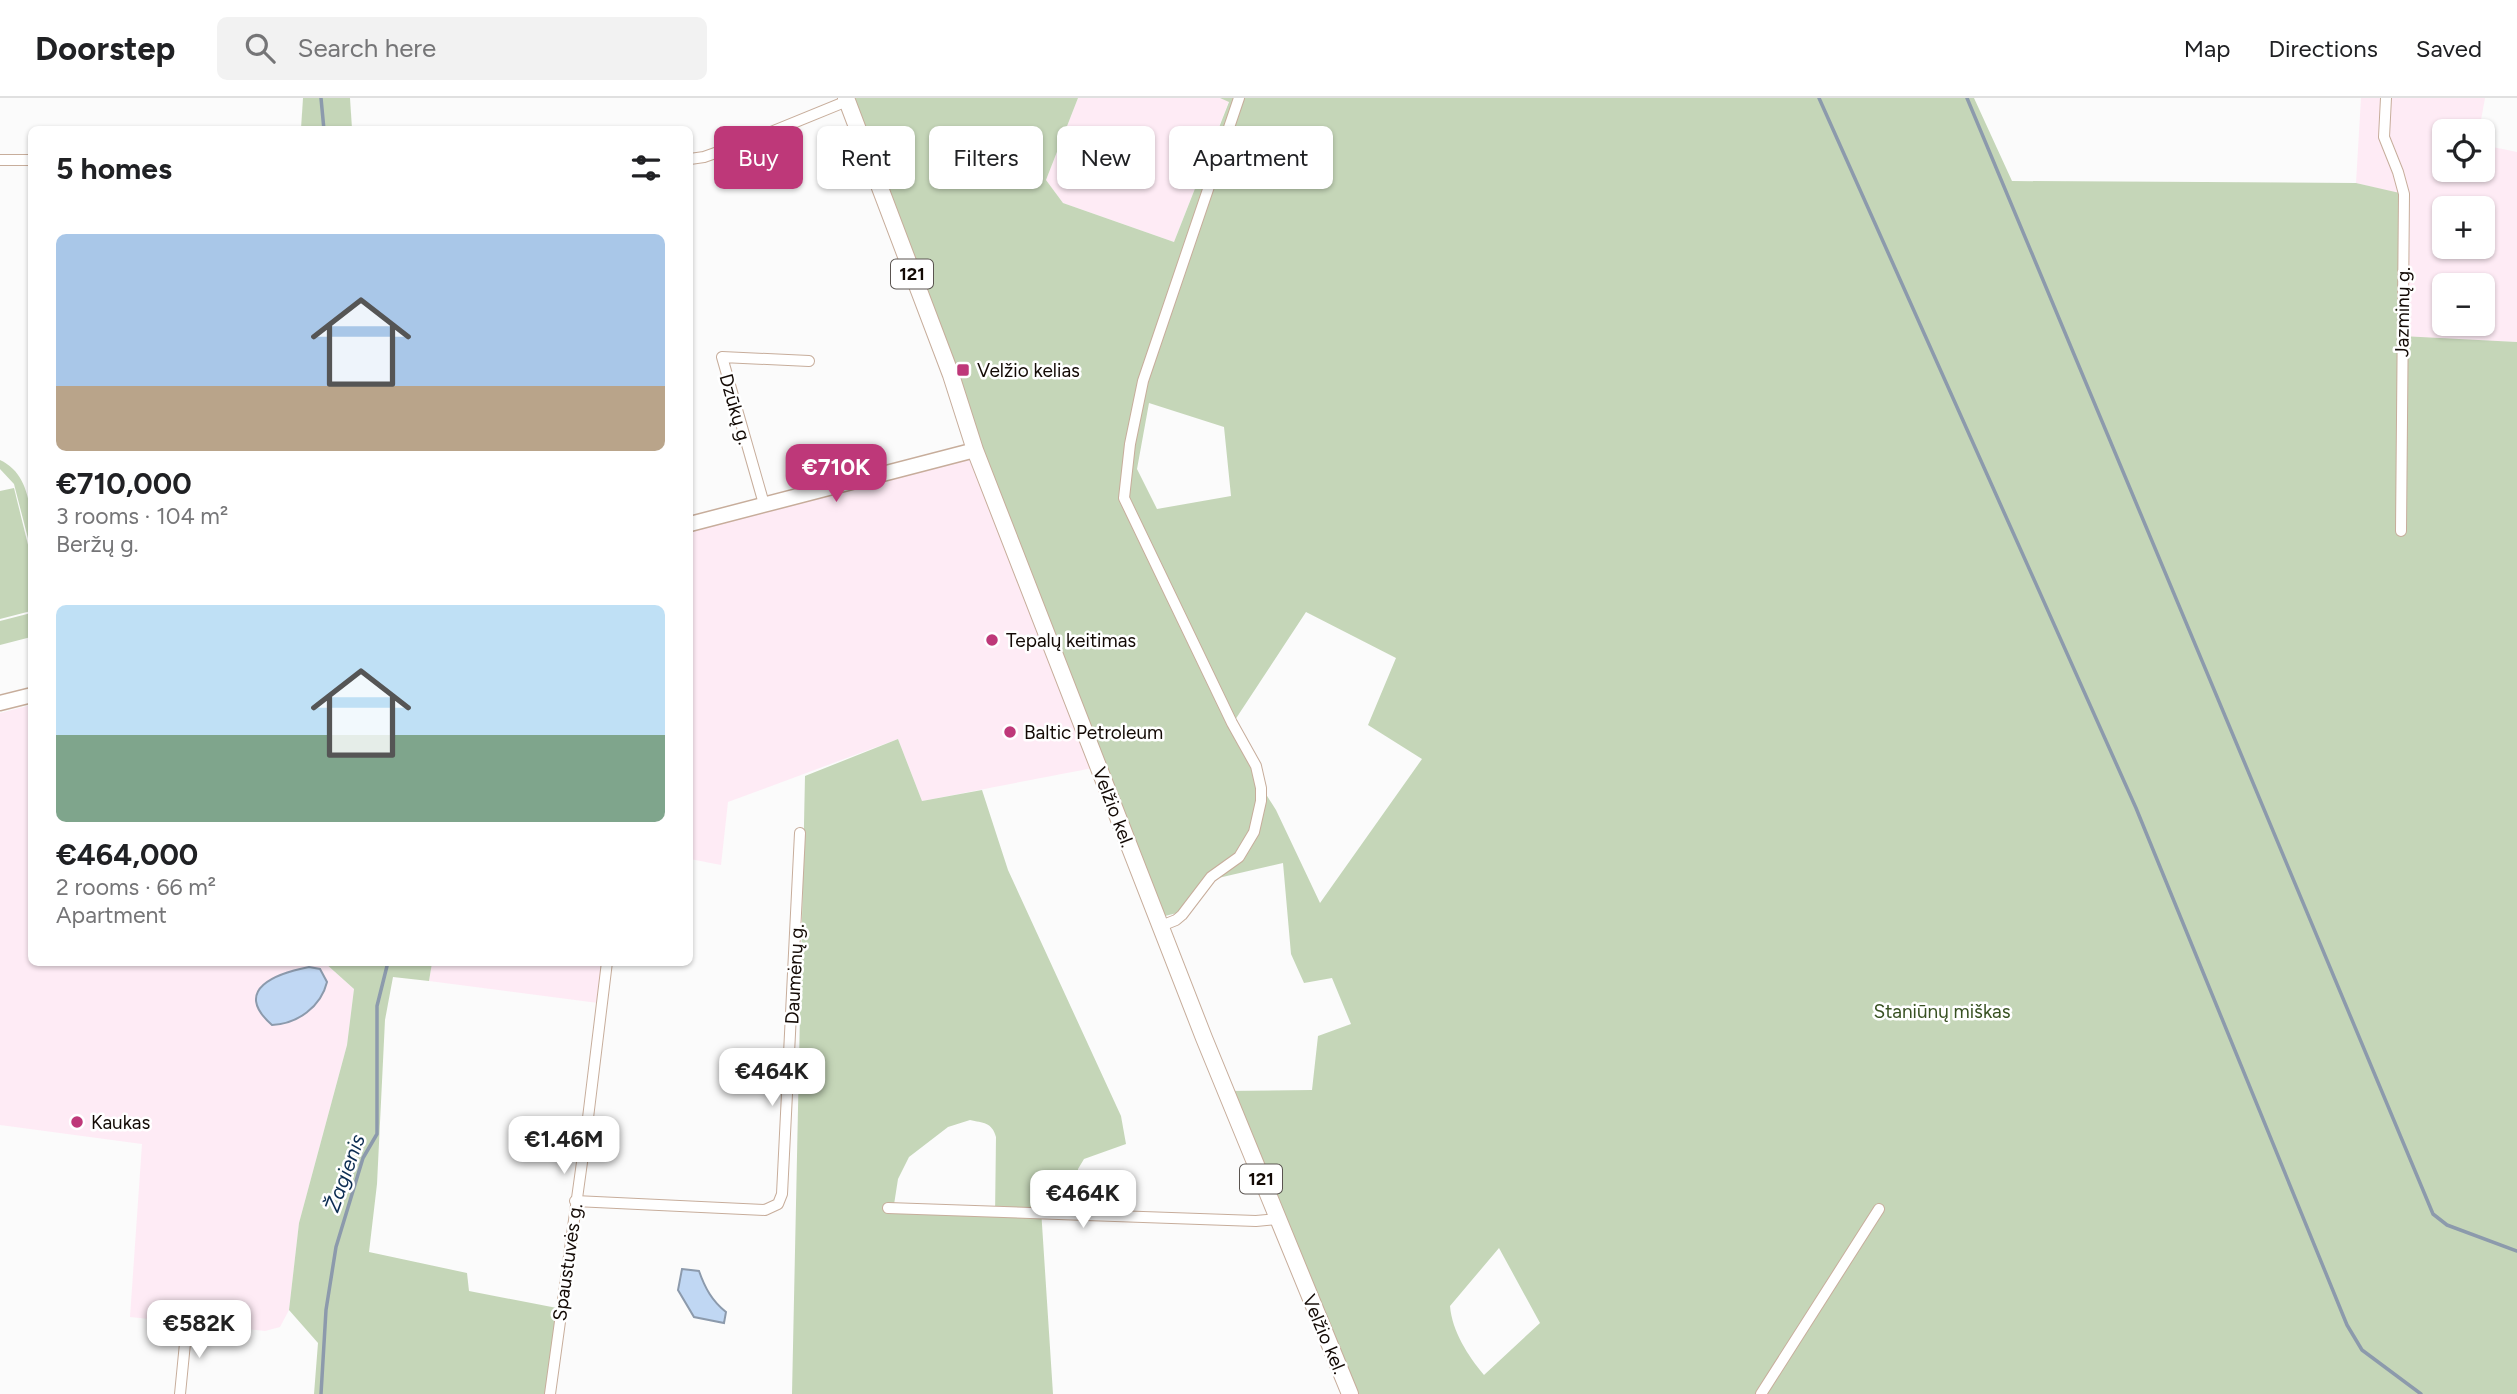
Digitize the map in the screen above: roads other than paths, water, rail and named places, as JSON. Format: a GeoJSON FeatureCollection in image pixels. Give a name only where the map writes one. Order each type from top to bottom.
{"type":"FeatureCollection","features":[{"type":"Feature","properties":{"kind":"main road","name":"Velžio kel."},"geometry":{"type":"LineString","coordinates":[[846,100],[946,362],[975,450],[1277,1219],[1350,1394]]}},
{"type":"Feature","properties":{"kind":"main road"},"geometry":{"type":"LineString","coordinates":[[693,523],[975,450]]}},
{"type":"Feature","properties":{"kind":"main road"},"geometry":{"type":"LineString","coordinates":[[0,702],[28,696]]}},
{"type":"Feature","properties":{"kind":"street"},"geometry":{"type":"LineString","coordinates":[[1161,926],[1176,920],[1211,877],[1239,857],[1254,832],[1261,801],[1256,766],[1232,723],[1124,498],[1130,444],[1143,381],[1239,98]]}},
{"type":"Feature","properties":{"kind":"street","name":"Jazminų g."},"geometry":{"type":"LineString","coordinates":[[2386,98],[2384,137],[2398,172],[2404,204],[2401,337],[2402,531]]}},
{"type":"Feature","properties":{"kind":"street"},"geometry":{"type":"LineString","coordinates":[[693,159],[749,141],[846,100]]}},
{"type":"Feature","properties":{"kind":"street"},"geometry":{"type":"LineString","coordinates":[[0,160],[28,160]]}},
{"type":"Feature","properties":{"kind":"street","name":"Dzūkų g."},"geometry":{"type":"LineString","coordinates":[[764,504],[722,357],[809,361]]}},
{"type":"Feature","properties":{"kind":"street","name":"Daumėnų g."},"geometry":{"type":"LineString","coordinates":[[575,1201],[765,1210],[778,1203],[782,1194],[788,1110],[800,833]]}},
{"type":"Feature","properties":{"kind":"street","name":"Spaustuvės g."},"geometry":{"type":"LineString","coordinates":[[550,1394],[607,966]]}},
{"type":"Feature","properties":{"kind":"street"},"geometry":{"type":"LineString","coordinates":[[888,1208],[1256,1221],[1277,1219]]}},
{"type":"Feature","properties":{"kind":"street"},"geometry":{"type":"LineString","coordinates":[[1761,1394],[1879,1209]]}},
{"type":"Feature","properties":{"kind":"street"},"geometry":{"type":"LineString","coordinates":[[180,1394],[187,1323]]}},
{"type":"Feature","properties":{"kind":"water"},"geometry":{"type":"Polygon","coordinates":[[[309,967],[320,969],[327,982],[319,999],[299,1018],[272,1025],[256,1002],[258,992],[273,978],[309,967]]]}},
{"type":"Feature","properties":{"kind":"water"},"geometry":{"type":"Polygon","coordinates":[[[682,1269],[699,1271],[709,1294],[726,1312],[724,1323],[694,1317],[678,1290],[682,1269]]]}},
{"type":"Feature","properties":{"kind":"waterway","name":"Žagienis"},"geometry":{"type":"LineString","coordinates":[[321,98],[324,126]]}},
{"type":"Feature","properties":{"kind":"waterway"},"geometry":{"type":"LineString","coordinates":[[1819,98],[2136,808],[2347,1325],[2362,1350],[2421,1394]]}},
{"type":"Feature","properties":{"kind":"waterway"},"geometry":{"type":"LineString","coordinates":[[1967,98],[2433,1214],[2447,1225],[2517,1251]]}},
{"type":"Feature","properties":{"kind":"waterway","name":"Žagienis"},"geometry":{"type":"LineString","coordinates":[[321,1394],[326,1310],[336,1247],[363,1158],[377,1134],[377,1006],[387,966]]}},
{"type":"Feature","properties":{"kind":"place","name":"Velžio kelias"},"geometry":{"type":"Point","coordinates":[963,370]}},
{"type":"Feature","properties":{"kind":"place","name":"Tepalų keitimas"},"geometry":{"type":"Point","coordinates":[992,640]}},
{"type":"Feature","properties":{"kind":"place","name":"Baltic Petroleum"},"geometry":{"type":"Point","coordinates":[1010,732]}},
{"type":"Feature","properties":{"kind":"place","name":"Kaukas"},"geometry":{"type":"Point","coordinates":[77,1122]}},
{"type":"Feature","properties":{"kind":"park label","name":"Staniūnų miškas"},"geometry":{"type":"Point","coordinates":[1942,1011]}}]}
